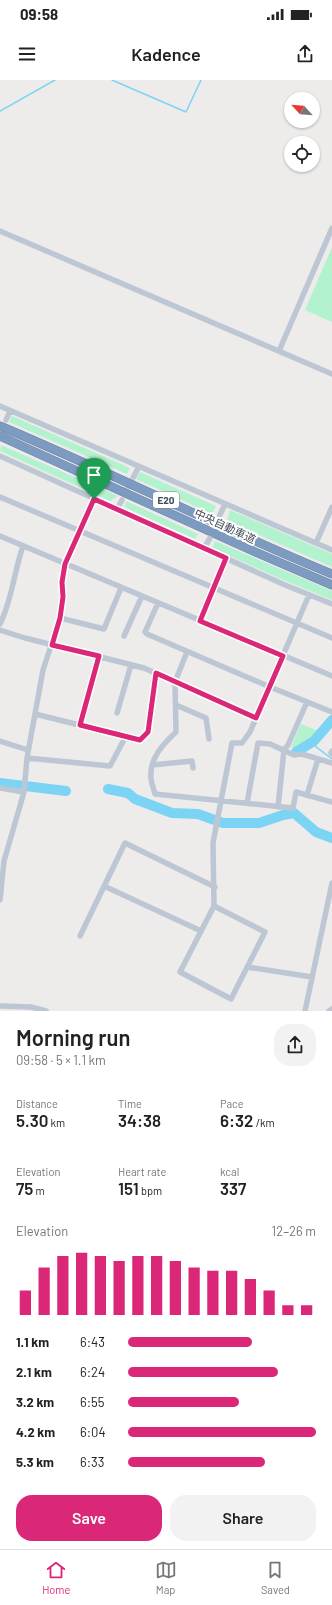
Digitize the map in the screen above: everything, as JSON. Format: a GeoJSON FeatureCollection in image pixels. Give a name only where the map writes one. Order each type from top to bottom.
{"type":"FeatureCollection","features":[{"type":"Feature","properties":{"kind":"highway","name":"中央自動車道"},"geometry":{"type":"LineString","coordinates":[[3,423],[260,543],[332,574]]}},
{"type":"Feature","properties":{"kind":"highway","name":"中央自動車道"},"geometry":{"type":"LineString","coordinates":[[0,436],[332,585]]}},
{"type":"Feature","properties":{"kind":"street"},"geometry":{"type":"LineString","coordinates":[[279,351],[332,228]]}},
{"type":"Feature","properties":{"kind":"street"},"geometry":{"type":"LineString","coordinates":[[0,231],[332,374]]}},
{"type":"Feature","properties":{"kind":"street"},"geometry":{"type":"LineString","coordinates":[[0,406],[332,550]]}},
{"type":"Feature","properties":{"kind":"street"},"geometry":{"type":"LineString","coordinates":[[3,423],[10,411]]}},
{"type":"Feature","properties":{"kind":"street"},"geometry":{"type":"LineString","coordinates":[[1,459],[332,604]]}},
{"type":"Feature","properties":{"kind":"street"},"geometry":{"type":"LineString","coordinates":[[134,476],[139,466]]}},
{"type":"Feature","properties":{"kind":"street"},"geometry":{"type":"LineString","coordinates":[[0,497],[332,638]]}},
{"type":"Feature","properties":{"kind":"street"},"geometry":{"type":"LineString","coordinates":[[0,900],[2,862],[24,788],[28,750],[43,670],[60,618],[63,597],[62,582],[65,564],[94,499]]}},
{"type":"Feature","properties":{"kind":"street"},"geometry":{"type":"LineString","coordinates":[[117,509],[122,500]]}},
{"type":"Feature","properties":{"kind":"street"},"geometry":{"type":"LineString","coordinates":[[219,517],[225,504]]}},
{"type":"Feature","properties":{"kind":"street"},"geometry":{"type":"LineString","coordinates":[[316,543],[332,507]]}},
{"type":"Feature","properties":{"kind":"street"},"geometry":{"type":"LineString","coordinates":[[0,536],[332,676]]}},
{"type":"Feature","properties":{"kind":"street"},"geometry":{"type":"LineString","coordinates":[[204,548],[210,538]]}},
{"type":"Feature","properties":{"kind":"street"},"geometry":{"type":"LineString","coordinates":[[0,624],[8,608],[22,546]]}},
{"type":"Feature","properties":{"kind":"street"},"geometry":{"type":"LineString","coordinates":[[200,621],[226,558]]}},
{"type":"Feature","properties":{"kind":"street"},"geometry":{"type":"LineString","coordinates":[[60,618],[104,629],[121,588]]}},
{"type":"Feature","properties":{"kind":"street"},"geometry":{"type":"LineString","coordinates":[[214,906],[265,932],[231,999],[180,972],[214,906],[215,887],[213,843],[232,743],[242,743],[250,732],[309,595]]}},
{"type":"Feature","properties":{"kind":"street"},"geometry":{"type":"LineString","coordinates":[[124,636],[142,596]]}},
{"type":"Feature","properties":{"kind":"street"},"geometry":{"type":"LineString","coordinates":[[158,603],[145,632],[187,652],[332,712]]}},
{"type":"Feature","properties":{"kind":"street"},"geometry":{"type":"LineString","coordinates":[[0,630],[52,645],[144,668],[256,718]]}},
{"type":"Feature","properties":{"kind":"street"},"geometry":{"type":"LineString","coordinates":[[187,652],[175,682],[176,732],[162,745],[152,765],[151,778],[155,794],[292,808],[296,792],[332,801]]}},
{"type":"Feature","properties":{"kind":"street"},"geometry":{"type":"LineString","coordinates":[[80,725],[99,656]]}},
{"type":"Feature","properties":{"kind":"street"},"geometry":{"type":"LineString","coordinates":[[117,713],[131,665]]}},
{"type":"Feature","properties":{"kind":"street"},"geometry":{"type":"LineString","coordinates":[[35,714],[140,740],[148,732],[156,673]]}},
{"type":"Feature","properties":{"kind":"street"},"geometry":{"type":"LineString","coordinates":[[278,807],[284,750],[288,745],[307,702]]}},
{"type":"Feature","properties":{"kind":"street"},"geometry":{"type":"LineString","coordinates":[[176,705],[206,718],[209,739]]}},
{"type":"Feature","properties":{"kind":"street"},"geometry":{"type":"LineString","coordinates":[[27,758],[110,766],[126,736]]}},
{"type":"Feature","properties":{"kind":"street"},"geometry":{"type":"LineString","coordinates":[[0,741],[28,750]]}},
{"type":"Feature","properties":{"kind":"street"},"geometry":{"type":"LineString","coordinates":[[247,804],[258,743],[270,744],[294,755],[302,754],[332,763]]}},
{"type":"Feature","properties":{"kind":"street"},"geometry":{"type":"LineString","coordinates":[[332,751],[330,753],[332,754]]}},
{"type":"Feature","properties":{"kind":"street"},"geometry":{"type":"LineString","coordinates":[[307,795],[318,759]]}},
{"type":"Feature","properties":{"kind":"street"},"geometry":{"type":"LineString","coordinates":[[152,765],[192,761],[193,768]]}},
{"type":"Feature","properties":{"kind":"street"},"geometry":{"type":"LineString","coordinates":[[0,788],[24,788]]}},
{"type":"Feature","properties":{"kind":"street"},"geometry":{"type":"LineString","coordinates":[[80,936],[125,843],[215,887]]}},
{"type":"Feature","properties":{"kind":"street"},"geometry":{"type":"LineString","coordinates":[[305,1011],[332,883]]}},
{"type":"Feature","properties":{"kind":"street"},"geometry":{"type":"LineString","coordinates":[[104,886],[201,931]]}},
{"type":"Feature","properties":{"kind":"street"},"geometry":{"type":"LineString","coordinates":[[247,967],[312,977]]}},
{"type":"Feature","properties":{"kind":"street"},"geometry":{"type":"LineString","coordinates":[[0,1006],[31,1007],[46,1011]]}},
{"type":"Feature","properties":{"kind":"green space"},"geometry":{"type":"Polygon","coordinates":[[[332,247],[332,322],[305,310],[332,247]]]}},
{"type":"Feature","properties":{"kind":"green space"},"geometry":{"type":"Polygon","coordinates":[[[12,416],[130,468],[127,474],[9,422],[12,416]]]}},
{"type":"Feature","properties":{"kind":"green space"},"geometry":{"type":"Polygon","coordinates":[[[1,445],[118,496],[110,501],[0,451],[1,445]]]}},
{"type":"Feature","properties":{"kind":"green space"},"geometry":{"type":"Polygon","coordinates":[[[140,472],[216,506],[212,514],[136,479],[140,472]]]}},
{"type":"Feature","properties":{"kind":"green space"},"geometry":{"type":"Polygon","coordinates":[[[126,501],[198,534],[195,539],[124,507],[126,501]]]}},
{"type":"Feature","properties":{"kind":"green space"},"geometry":{"type":"Polygon","coordinates":[[[230,510],[332,554],[332,567],[227,521],[230,510]]]}},
{"type":"Feature","properties":{"kind":"green space"},"geometry":{"type":"Polygon","coordinates":[[[215,541],[332,591],[332,600],[212,548],[215,541]]]}},
{"type":"Feature","properties":{"kind":"green space"},"geometry":{"type":"Polygon","coordinates":[[[301,724],[321,732],[313,740],[297,750],[291,747],[301,724]]]}},
{"type":"Feature","properties":{"kind":"waterway"},"geometry":{"type":"LineString","coordinates":[[0,111],[55,80]]}},
{"type":"Feature","properties":{"kind":"waterway"},"geometry":{"type":"LineString","coordinates":[[112,80],[186,112],[201,80]]}},
{"type":"Feature","properties":{"kind":"waterway"},"geometry":{"type":"LineString","coordinates":[[296,752],[314,741],[332,720]]}},
{"type":"Feature","properties":{"kind":"waterway"},"geometry":{"type":"LineString","coordinates":[[311,743],[332,759]]}},
{"type":"Feature","properties":{"kind":"waterway"},"geometry":{"type":"LineString","coordinates":[[0,783],[66,791]]}},
{"type":"Feature","properties":{"kind":"waterway"},"geometry":{"type":"LineString","coordinates":[[108,789],[128,793],[135,799],[172,813],[198,814],[223,823],[259,823],[294,813],[316,832],[332,838]]}},
{"type":"Feature","properties":{"kind":"tunnel"},"geometry":{"type":"LineString","coordinates":[[123,496],[134,476]]}},
{"type":"Feature","properties":{"kind":"route"},"geometry":{"type":"LineString","coordinates":[[94,499],[226,558],[200,621],[283,656],[256,718],[156,673],[148,732],[140,740],[80,725],[99,656],[52,645],[59,627],[63,597],[62,582],[65,564],[94,499]]}}]}
